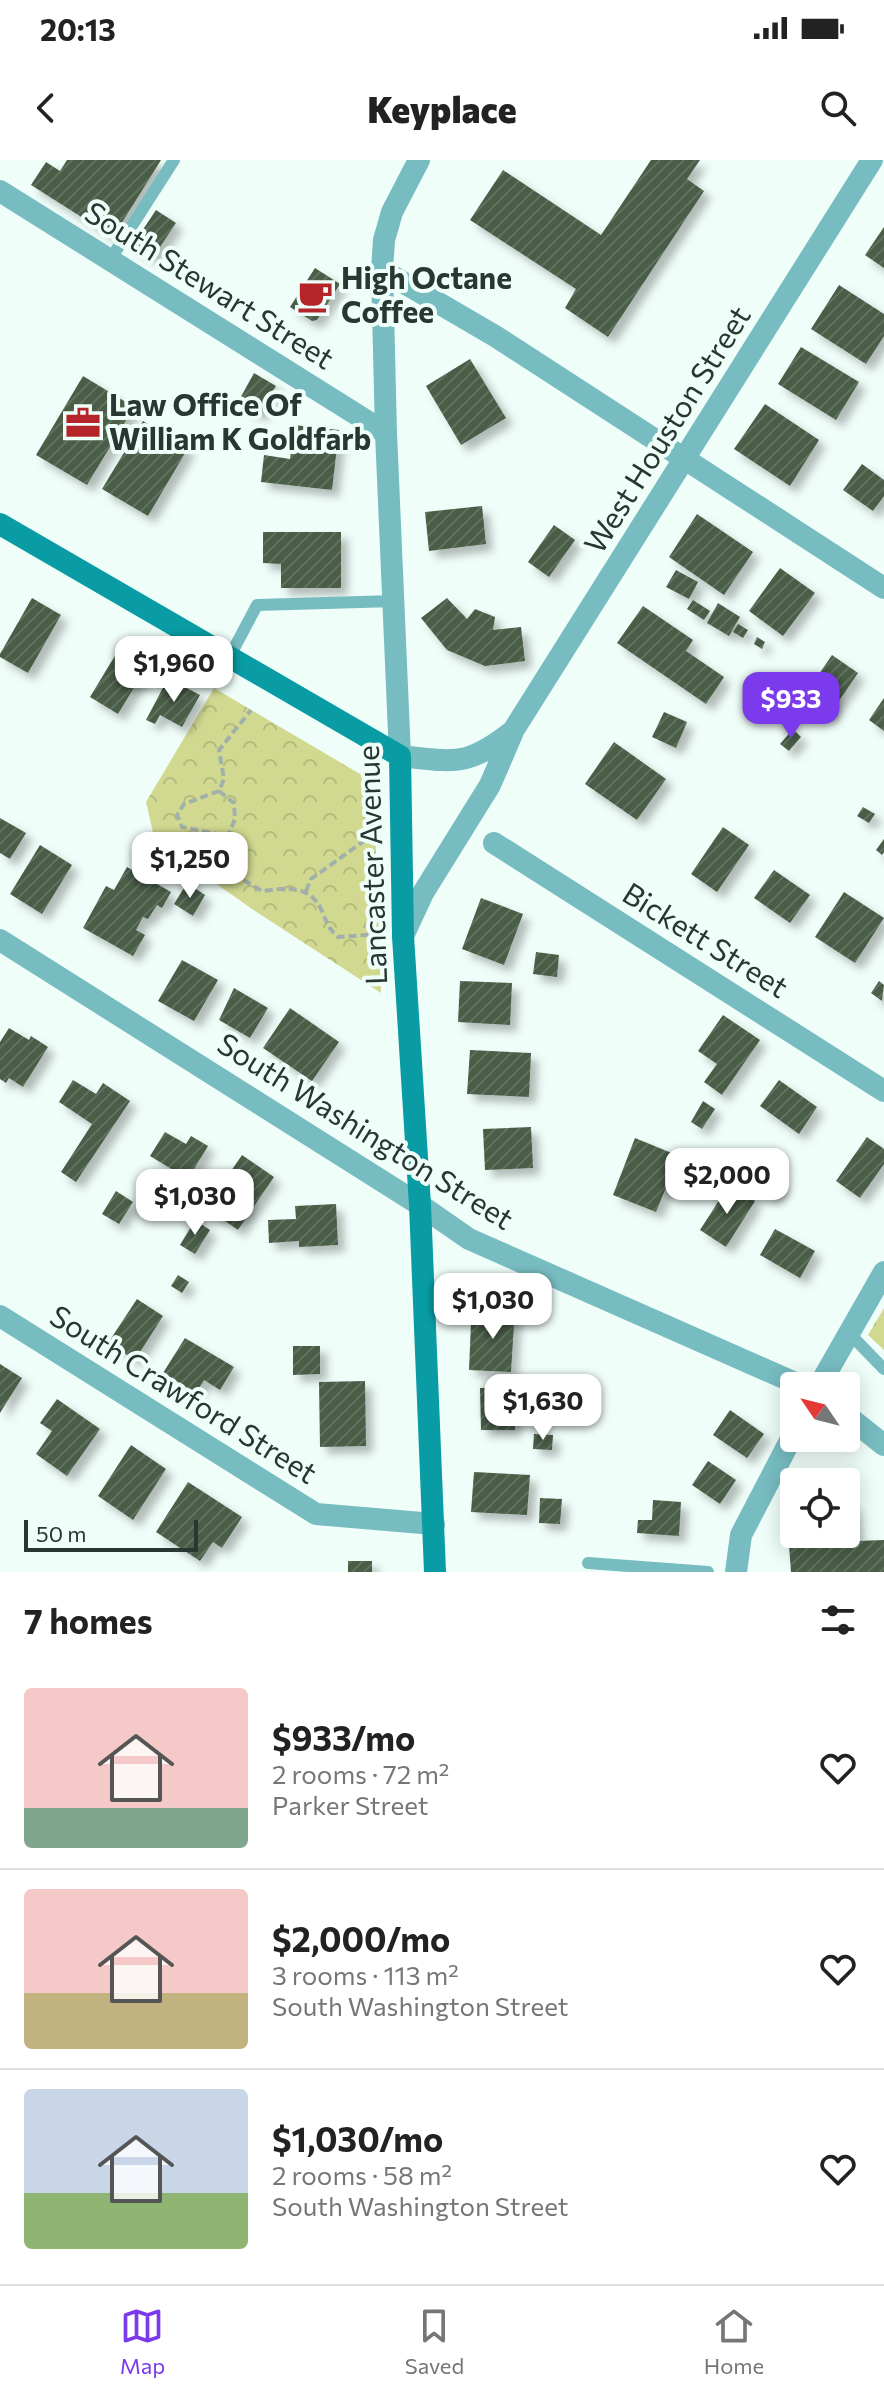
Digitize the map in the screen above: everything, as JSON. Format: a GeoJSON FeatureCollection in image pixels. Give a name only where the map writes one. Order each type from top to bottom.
{"type":"FeatureCollection","features":[{"type":"Feature","properties":{"kind":"main road"},"geometry":{"type":"LineString","coordinates":[[0,524],[400,756]]}},
{"type":"Feature","properties":{"kind":"main road","name":"Lancaster Avenue"},"geometry":{"type":"LineString","coordinates":[[400,756],[393,935],[420,1205],[435,1572]]}},
{"type":"Feature","properties":{"kind":"street","name":"West Houston Street"},"geometry":{"type":"LineString","coordinates":[[393,935],[490,785],[513,731],[872,160]]}},
{"type":"Feature","properties":{"kind":"street","name":"Lancaster Avenue"},"geometry":{"type":"LineString","coordinates":[[400,756],[382,270],[384,240],[392,212],[417,161]]}},
{"type":"Feature","properties":{"kind":"street","name":"South Stewart Street"},"geometry":{"type":"LineString","coordinates":[[0,191],[386,433]]}},
{"type":"Feature","properties":{"kind":"street"},"geometry":{"type":"LineString","coordinates":[[382,270],[495,336],[884,588]]}},
{"type":"Feature","properties":{"kind":"street","name":"West Houston Street"},"geometry":{"type":"LineString","coordinates":[[400,756],[457,761],[487,751],[513,731]]}},
{"type":"Feature","properties":{"kind":"street","name":"Bickett Street"},"geometry":{"type":"LineString","coordinates":[[494,843],[884,1091]]}},
{"type":"Feature","properties":{"kind":"street","name":"South Washington Street"},"geometry":{"type":"LineString","coordinates":[[0,940],[469,1239],[780,1376]]}},
{"type":"Feature","properties":{"kind":"street"},"geometry":{"type":"LineString","coordinates":[[827,1372],[884,1272]]}},
{"type":"Feature","properties":{"kind":"street","name":"South Crawford Street"},"geometry":{"type":"LineString","coordinates":[[0,1316],[316,1514],[434,1524]]}},
{"type":"Feature","properties":{"kind":"street"},"geometry":{"type":"LineString","coordinates":[[860,1426],[884,1445]]}},
{"type":"Feature","properties":{"kind":"street"},"geometry":{"type":"LineString","coordinates":[[736,1572],[741,1535],[784,1452]]}},
{"type":"Feature","properties":{"kind":"lane"},"geometry":{"type":"LineString","coordinates":[[110,260],[174,160]]}},
{"type":"Feature","properties":{"kind":"lane"},"geometry":{"type":"LineString","coordinates":[[229,658],[257,605],[395,601]]}},
{"type":"Feature","properties":{"kind":"lane"},"geometry":{"type":"LineString","coordinates":[[848,1332],[884,1369]]}},
{"type":"Feature","properties":{"kind":"lane"},"geometry":{"type":"LineString","coordinates":[[588,1563],[708,1572]]}},
{"type":"Feature","properties":{"kind":"path"},"geometry":{"type":"LineString","coordinates":[[228,836],[182,827],[177,815],[184,804],[219,791],[224,779],[219,750],[251,710]]}},
{"type":"Feature","properties":{"kind":"path"},"geometry":{"type":"LineString","coordinates":[[219,791],[234,803],[235,819],[228,836],[240,878],[262,891],[291,887],[306,891],[321,908],[325,925],[338,937],[393,935]]}},
{"type":"Feature","properties":{"kind":"path"},"geometry":{"type":"LineString","coordinates":[[306,891],[311,879],[379,830]]}},
{"type":"Feature","properties":{"kind":"green space"},"geometry":{"type":"Polygon","coordinates":[[[214,688],[360,774],[374,794],[381,993],[155,841],[146,802],[214,688]]]}},
{"type":"Feature","properties":{"kind":"green space"},"geometry":{"type":"Polygon","coordinates":[[[884,1308],[884,1350],[868,1335],[884,1308]]]}},
{"type":"Feature","properties":{"kind":"building"},"geometry":{"type":"Polygon","coordinates":[[[67,160],[161,160],[113,237],[31,185],[46,162],[60,171],[67,160]]]}},
{"type":"Feature","properties":{"kind":"building"},"geometry":{"type":"Polygon","coordinates":[[[651,160],[700,160],[687,179],[704,191],[608,337],[565,308],[576,289],[470,220],[503,170],[601,235],[651,160]]]}},
{"type":"Feature","properties":{"kind":"building"},"geometry":{"type":"Polygon","coordinates":[[[156,210],[176,223],[152,259],[132,246],[156,210]]]}},
{"type":"Feature","properties":{"kind":"building"},"geometry":{"type":"Polygon","coordinates":[[[884,227],[884,268],[865,255],[884,227]]]}},
{"type":"Feature","properties":{"kind":"building","name":"High Octane Coffee"},"geometry":{"type":"Polygon","coordinates":[[[315,268],[340,284],[317,320],[312,321],[290,307],[315,268]]]}},
{"type":"Feature","properties":{"kind":"building"},"geometry":{"type":"Polygon","coordinates":[[[839,285],[884,314],[884,336],[866,364],[811,329],[839,285]]]}},
{"type":"Feature","properties":{"kind":"building"},"geometry":{"type":"Polygon","coordinates":[[[801,347],[859,382],[836,420],[778,384],[801,347]]]}},
{"type":"Feature","properties":{"kind":"building"},"geometry":{"type":"Polygon","coordinates":[[[470,359],[506,418],[461,445],[426,386],[470,359]]]}},
{"type":"Feature","properties":{"kind":"building"},"geometry":{"type":"Polygon","coordinates":[[[254,373],[276,386],[259,415],[238,402],[254,373]]]}},
{"type":"Feature","properties":{"kind":"building"},"geometry":{"type":"Polygon","coordinates":[[[83,376],[134,407],[87,485],[36,455],[83,376]]]}},
{"type":"Feature","properties":{"kind":"building"},"geometry":{"type":"Polygon","coordinates":[[[765,404],[819,440],[790,486],[734,449],[765,404]]]}},
{"type":"Feature","properties":{"kind":"building"},"geometry":{"type":"Polygon","coordinates":[[[143,421],[188,448],[148,516],[102,489],[143,421]]]}},
{"type":"Feature","properties":{"kind":"building"},"geometry":{"type":"Polygon","coordinates":[[[294,425],[339,430],[332,490],[261,482],[264,455],[290,459],[294,425]]]}},
{"type":"Feature","properties":{"kind":"building"},"geometry":{"type":"Polygon","coordinates":[[[862,464],[884,480],[884,496],[873,511],[843,490],[862,464]]]}},
{"type":"Feature","properties":{"kind":"building"},"geometry":{"type":"Polygon","coordinates":[[[482,506],[486,544],[429,551],[425,512],[482,506]]]}},
{"type":"Feature","properties":{"kind":"building"},"geometry":{"type":"Polygon","coordinates":[[[697,514],[753,552],[724,595],[669,557],[697,514]]]}},
{"type":"Feature","properties":{"kind":"building"},"geometry":{"type":"Polygon","coordinates":[[[554,525],[575,540],[549,577],[528,562],[554,525]]]}},
{"type":"Feature","properties":{"kind":"building"},"geometry":{"type":"Polygon","coordinates":[[[263,532],[341,532],[341,588],[281,588],[281,564],[263,563],[263,532]]]}},
{"type":"Feature","properties":{"kind":"building"},"geometry":{"type":"Polygon","coordinates":[[[780,568],[815,593],[783,636],[749,611],[780,568]]]}},
{"type":"Feature","properties":{"kind":"building"},"geometry":{"type":"Polygon","coordinates":[[[676,570],[698,582],[689,599],[666,587],[676,570]]]}},
{"type":"Feature","properties":{"kind":"building"},"geometry":{"type":"Polygon","coordinates":[[[32,598],[61,615],[28,673],[0,657],[0,654],[32,598]]]}},
{"type":"Feature","properties":{"kind":"building"},"geometry":{"type":"Polygon","coordinates":[[[447,598],[467,619],[475,609],[495,617],[493,630],[521,627],[525,661],[485,666],[447,650],[421,618],[447,598]]]}},
{"type":"Feature","properties":{"kind":"building"},"geometry":{"type":"Polygon","coordinates":[[[693,600],[710,611],[704,620],[687,609],[693,600]]]}},
{"type":"Feature","properties":{"kind":"building"},"geometry":{"type":"Polygon","coordinates":[[[718,603],[740,617],[729,636],[707,623],[718,603]]]}},
{"type":"Feature","properties":{"kind":"building"},"geometry":{"type":"Polygon","coordinates":[[[643,606],[693,640],[686,651],[724,677],[706,704],[617,643],[643,606]]]}},
{"type":"Feature","properties":{"kind":"building"},"geometry":{"type":"Polygon","coordinates":[[[738,624],[748,630],[743,638],[733,632],[738,624]]]}},
{"type":"Feature","properties":{"kind":"building"},"geometry":{"type":"Polygon","coordinates":[[[757,637],[765,642],[762,649],[754,644],[757,637]]]}},
{"type":"Feature","properties":{"kind":"building"},"geometry":{"type":"Polygon","coordinates":[[[119,649],[147,666],[118,714],[90,697],[119,649]]]}},
{"type":"Feature","properties":{"kind":"building"},"geometry":{"type":"Polygon","coordinates":[[[832,655],[858,673],[828,717],[802,699],[832,655]]]}},
{"type":"Feature","properties":{"kind":"building"},"geometry":{"type":"Polygon","coordinates":[[[173,681],[200,695],[182,727],[160,715],[155,724],[146,720],[165,684],[170,687],[173,681]]]}},
{"type":"Feature","properties":{"kind":"building"},"geometry":{"type":"Polygon","coordinates":[[[884,698],[884,731],[869,720],[884,698]]]}},
{"type":"Feature","properties":{"kind":"building"},"geometry":{"type":"Polygon","coordinates":[[[664,712],[687,722],[676,748],[652,737],[664,712]]]}},
{"type":"Feature","properties":{"kind":"building"},"geometry":{"type":"Polygon","coordinates":[[[793,729],[801,737],[789,751],[780,744],[793,729]]]}},
{"type":"Feature","properties":{"kind":"building"},"geometry":{"type":"Polygon","coordinates":[[[614,742],[666,779],[637,820],[585,784],[614,742]]]}},
{"type":"Feature","properties":{"kind":"building"},"geometry":{"type":"Polygon","coordinates":[[[863,807],[875,814],[869,823],[857,816],[863,807]]]}},
{"type":"Feature","properties":{"kind":"building"},"geometry":{"type":"Polygon","coordinates":[[[0,818],[26,833],[10,859],[0,853],[0,818]]]}},
{"type":"Feature","properties":{"kind":"building"},"geometry":{"type":"Polygon","coordinates":[[[723,827],[749,845],[717,892],[691,874],[723,827]]]}},
{"type":"Feature","properties":{"kind":"building"},"geometry":{"type":"Polygon","coordinates":[[[884,839],[884,852],[882,855],[876,850],[884,839]]]}},
{"type":"Feature","properties":{"kind":"building"},"geometry":{"type":"Polygon","coordinates":[[[40,845],[72,865],[42,914],[10,894],[40,845]]]}},
{"type":"Feature","properties":{"kind":"building"},"geometry":{"type":"Polygon","coordinates":[[[127,867],[171,892],[162,908],[157,905],[148,919],[143,917],[136,930],[145,935],[133,956],[83,928],[106,886],[114,890],[127,867]]]}},
{"type":"Feature","properties":{"kind":"building"},"geometry":{"type":"Polygon","coordinates":[[[774,870],[810,895],[790,923],[754,898],[774,870]]]}},
{"type":"Feature","properties":{"kind":"building"},"geometry":{"type":"Polygon","coordinates":[[[187,883],[205,895],[193,916],[174,904],[187,883]]]}},
{"type":"Feature","properties":{"kind":"building"},"geometry":{"type":"Polygon","coordinates":[[[844,892],[884,918],[855,963],[815,937],[844,892]]]}},
{"type":"Feature","properties":{"kind":"building"},"geometry":{"type":"Polygon","coordinates":[[[481,898],[523,914],[504,965],[462,949],[481,898]]]}},
{"type":"Feature","properties":{"kind":"building"},"geometry":{"type":"Polygon","coordinates":[[[536,952],[559,955],[557,977],[533,974],[536,952]]]}},
{"type":"Feature","properties":{"kind":"building"},"geometry":{"type":"Polygon","coordinates":[[[182,960],[218,980],[194,1021],[158,1001],[182,960]]]}},
{"type":"Feature","properties":{"kind":"building"},"geometry":{"type":"Polygon","coordinates":[[[460,981],[512,983],[510,1025],[458,1022],[460,981]]]}},
{"type":"Feature","properties":{"kind":"building"},"geometry":{"type":"Polygon","coordinates":[[[879,981],[884,985],[882,1001],[871,993],[879,981]]]}},
{"type":"Feature","properties":{"kind":"building"},"geometry":{"type":"Polygon","coordinates":[[[234,988],[268,1008],[250,1038],[219,1020],[234,988]]]}},
{"type":"Feature","properties":{"kind":"building"},"geometry":{"type":"Polygon","coordinates":[[[290,1008],[339,1042],[312,1081],[263,1048],[290,1008]]]}},
{"type":"Feature","properties":{"kind":"building"},"geometry":{"type":"Polygon","coordinates":[[[723,1015],[760,1040],[722,1095],[704,1082],[717,1064],[698,1051],[723,1015]]]}},
{"type":"Feature","properties":{"kind":"building"},"geometry":{"type":"Polygon","coordinates":[[[9,1028],[29,1040],[31,1036],[48,1047],[23,1087],[9,1078],[6,1083],[0,1079],[0,1042],[9,1028]]]}},
{"type":"Feature","properties":{"kind":"building"},"geometry":{"type":"Polygon","coordinates":[[[470,1050],[531,1053],[529,1097],[467,1094],[470,1050]]]}},
{"type":"Feature","properties":{"kind":"building"},"geometry":{"type":"Polygon","coordinates":[[[73,1080],[96,1094],[103,1083],[130,1101],[76,1182],[61,1172],[92,1124],[59,1102],[73,1080]]]}},
{"type":"Feature","properties":{"kind":"building"},"geometry":{"type":"Polygon","coordinates":[[[779,1080],[817,1107],[799,1134],[760,1106],[779,1080]]]}},
{"type":"Feature","properties":{"kind":"building"},"geometry":{"type":"Polygon","coordinates":[[[703,1101],[715,1109],[702,1129],[691,1122],[703,1101]]]}},
{"type":"Feature","properties":{"kind":"building"},"geometry":{"type":"Polygon","coordinates":[[[531,1127],[533,1168],[485,1170],[483,1129],[531,1127]]]}},
{"type":"Feature","properties":{"kind":"building"},"geometry":{"type":"Polygon","coordinates":[[[165,1132],[186,1144],[191,1136],[208,1146],[188,1179],[150,1156],[165,1132]]]}},
{"type":"Feature","properties":{"kind":"building"},"geometry":{"type":"Polygon","coordinates":[[[867,1137],[884,1149],[884,1164],[860,1198],[836,1181],[867,1137]]]}},
{"type":"Feature","properties":{"kind":"building"},"geometry":{"type":"Polygon","coordinates":[[[635,1138],[679,1156],[656,1212],[613,1195],[635,1138]]]}},
{"type":"Feature","properties":{"kind":"building"},"geometry":{"type":"Polygon","coordinates":[[[242,1155],[274,1177],[238,1230],[211,1211],[223,1194],[218,1190],[242,1155]]]}},
{"type":"Feature","properties":{"kind":"building"},"geometry":{"type":"Polygon","coordinates":[[[159,1169],[180,1182],[168,1202],[147,1189],[159,1169]]]}},
{"type":"Feature","properties":{"kind":"building"},"geometry":{"type":"Polygon","coordinates":[[[773,1179],[782,1184],[773,1198],[765,1193],[773,1179]]]}},
{"type":"Feature","properties":{"kind":"building"},"geometry":{"type":"Polygon","coordinates":[[[729,1185],[755,1201],[726,1247],[700,1230],[729,1185]]]}},
{"type":"Feature","properties":{"kind":"building"},"geometry":{"type":"Polygon","coordinates":[[[116,1191],[133,1202],[119,1224],[102,1214],[116,1191]]]}},
{"type":"Feature","properties":{"kind":"building"},"geometry":{"type":"Polygon","coordinates":[[[336,1204],[338,1245],[299,1247],[299,1241],[269,1243],[268,1220],[296,1219],[295,1206],[336,1204]]]}},
{"type":"Feature","properties":{"kind":"building"},"geometry":{"type":"Polygon","coordinates":[[[195,1220],[210,1230],[195,1254],[180,1245],[195,1220]]]}},
{"type":"Feature","properties":{"kind":"building"},"geometry":{"type":"Polygon","coordinates":[[[775,1229],[815,1251],[800,1278],[760,1255],[775,1229]]]}},
{"type":"Feature","properties":{"kind":"building"},"geometry":{"type":"Polygon","coordinates":[[[178,1275],[189,1282],[182,1293],[171,1286],[178,1275]]]}},
{"type":"Feature","properties":{"kind":"building"},"geometry":{"type":"Polygon","coordinates":[[[137,1299],[163,1316],[135,1360],[108,1343],[137,1299]]]}},
{"type":"Feature","properties":{"kind":"building"},"geometry":{"type":"Polygon","coordinates":[[[484,1307],[515,1309],[511,1372],[469,1370],[471,1323],[484,1323],[484,1307]]]}},
{"type":"Feature","properties":{"kind":"building"},"geometry":{"type":"Polygon","coordinates":[[[185,1338],[234,1367],[220,1390],[204,1380],[196,1393],[163,1373],[185,1338]]]}},
{"type":"Feature","properties":{"kind":"building"},"geometry":{"type":"Polygon","coordinates":[[[293,1346],[320,1346],[320,1374],[293,1375],[293,1346]]]}},
{"type":"Feature","properties":{"kind":"building"},"geometry":{"type":"Polygon","coordinates":[[[0,1364],[22,1378],[0,1413],[0,1364]]]}},
{"type":"Feature","properties":{"kind":"building"},"geometry":{"type":"Polygon","coordinates":[[[365,1381],[366,1446],[320,1447],[319,1382],[365,1381]]]}},
{"type":"Feature","properties":{"kind":"building"},"geometry":{"type":"Polygon","coordinates":[[[514,1387],[515,1430],[481,1430],[480,1388],[514,1387]]]}},
{"type":"Feature","properties":{"kind":"building"},"geometry":{"type":"Polygon","coordinates":[[[57,1399],[100,1429],[67,1476],[36,1454],[52,1431],[40,1423],[57,1399]]]}},
{"type":"Feature","properties":{"kind":"building"},"geometry":{"type":"Polygon","coordinates":[[[730,1410],[764,1434],[747,1458],[713,1435],[730,1410]]]}},
{"type":"Feature","properties":{"kind":"building"},"geometry":{"type":"Polygon","coordinates":[[[534,1434],[553,1435],[552,1450],[533,1449],[534,1434]]]}},
{"type":"Feature","properties":{"kind":"building"},"geometry":{"type":"Polygon","coordinates":[[[131,1445],[166,1469],[133,1520],[98,1496],[131,1445]]]}},
{"type":"Feature","properties":{"kind":"building"},"geometry":{"type":"Polygon","coordinates":[[[708,1461],[736,1480],[720,1504],[692,1485],[708,1461]]]}},
{"type":"Feature","properties":{"kind":"building"},"geometry":{"type":"Polygon","coordinates":[[[474,1472],[530,1475],[527,1515],[471,1512],[474,1472]]]}},
{"type":"Feature","properties":{"kind":"building"},"geometry":{"type":"Polygon","coordinates":[[[188,1482],[242,1517],[222,1548],[213,1542],[200,1561],[156,1532],[188,1482]]]}},
{"type":"Feature","properties":{"kind":"building"},"geometry":{"type":"Polygon","coordinates":[[[540,1498],[562,1499],[560,1524],[539,1523],[540,1498]]]}},
{"type":"Feature","properties":{"kind":"building"},"geometry":{"type":"Polygon","coordinates":[[[653,1500],[681,1502],[679,1536],[637,1533],[638,1520],[652,1520],[653,1500]]]}},
{"type":"Feature","properties":{"kind":"building"},"geometry":{"type":"Polygon","coordinates":[[[884,1540],[884,1572],[791,1572],[789,1548],[860,1548],[860,1541],[884,1540]]]}},
{"type":"Feature","properties":{"kind":"building"},"geometry":{"type":"Polygon","coordinates":[[[348,1561],[372,1561],[372,1572],[348,1572],[348,1561]]]}},
{"type":"Feature","properties":{"kind":"place","name":"High Octane Coffee"},"geometry":{"type":"Point","coordinates":[315,296]}},
{"type":"Feature","properties":{"kind":"place","name":"Law Office Of William K Goldfarb"},"geometry":{"type":"Point","coordinates":[83,423]}}]}
